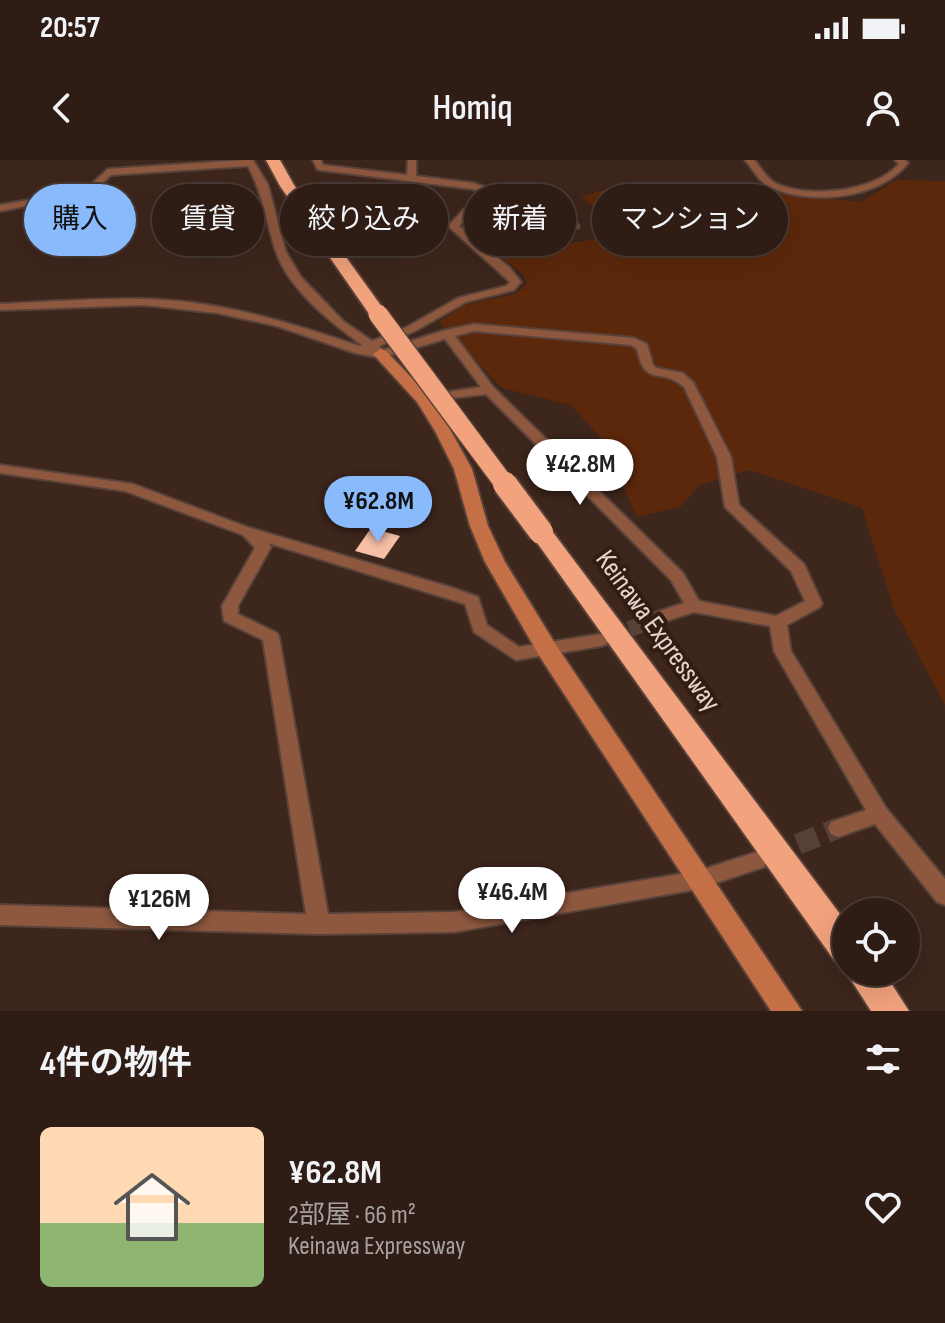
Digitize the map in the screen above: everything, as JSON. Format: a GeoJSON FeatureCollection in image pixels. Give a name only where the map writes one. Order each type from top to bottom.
{"type":"FeatureCollection","features":[{"type":"Feature","properties":{"kind":"highway","name":"Keinawa Expressway"},"geometry":{"type":"LineString","coordinates":[[273,160],[287,186],[378,314],[832,930]]}},
{"type":"Feature","properties":{"kind":"highway"},"geometry":{"type":"LineString","coordinates":[[873,986],[892,1011]]}},
{"type":"Feature","properties":{"kind":"street"},"geometry":{"type":"LineString","coordinates":[[317,160],[320,167],[464,186]]}},
{"type":"Feature","properties":{"kind":"street"},"geometry":{"type":"LineString","coordinates":[[411,180],[412,160]]}},
{"type":"Feature","properties":{"kind":"street"},"geometry":{"type":"LineString","coordinates":[[749,160],[757,166],[763,179],[773,185],[833,194],[858,191],[899,171],[904,163],[899,160]]}},
{"type":"Feature","properties":{"kind":"street"},"geometry":{"type":"LineString","coordinates":[[0,208],[88,192],[108,172],[249,161],[263,185],[281,252],[296,279],[339,323],[423,399],[463,469],[479,526],[495,562],[548,651],[788,1011]]}},
{"type":"Feature","properties":{"kind":"street"},"geometry":{"type":"LineString","coordinates":[[464,214],[453,226],[464,236]]}},
{"type":"Feature","properties":{"kind":"street"},"geometry":{"type":"LineString","coordinates":[[458,231],[464,230]]}},
{"type":"Feature","properties":{"kind":"street"},"geometry":{"type":"LineString","coordinates":[[370,349],[462,300],[515,285],[514,276],[488,256]]}},
{"type":"Feature","properties":{"kind":"street"},"geometry":{"type":"LineString","coordinates":[[0,307],[144,302],[217,310],[280,323],[370,349],[474,327],[634,342],[643,347],[647,366],[653,371],[679,376],[689,385],[724,457],[732,507],[798,568],[808,584],[814,603],[778,622],[694,606],[666,615]]}},
{"type":"Feature","properties":{"kind":"street"},"geometry":{"type":"LineString","coordinates":[[446,333],[489,390],[677,577],[694,606]]}},
{"type":"Feature","properties":{"kind":"street"},"geometry":{"type":"LineString","coordinates":[[423,399],[489,390]]}},
{"type":"Feature","properties":{"kind":"street"},"geometry":{"type":"LineString","coordinates":[[0,469],[128,487],[242,530],[447,592],[472,601],[480,628],[516,654],[601,640]]}},
{"type":"Feature","properties":{"kind":"street"},"geometry":{"type":"LineString","coordinates":[[242,530],[263,547],[230,606],[230,617],[271,637],[319,924]]}},
{"type":"Feature","properties":{"kind":"street"},"geometry":{"type":"LineString","coordinates":[[778,622],[783,651],[879,814],[945,895]]}},
{"type":"Feature","properties":{"kind":"street"},"geometry":{"type":"LineString","coordinates":[[838,828],[879,814]]}},
{"type":"Feature","properties":{"kind":"street"},"geometry":{"type":"LineString","coordinates":[[0,915],[319,924],[454,922],[698,880],[757,861]]}},
{"type":"Feature","properties":{"kind":"shaded area"},"geometry":{"type":"Polygon","coordinates":[[[896,180],[945,181],[945,705],[893,607],[862,508],[749,470],[700,485],[680,507],[637,517],[601,438],[571,405],[502,388],[439,322],[464,305],[515,294],[527,284],[523,274],[499,256],[576,256],[576,242],[592,240],[592,256],[788,256],[788,194],[861,202],[896,180]]]}},
{"type":"Feature","properties":{"kind":"shaded area"},"geometry":{"type":"Polygon","coordinates":[[[592,194],[592,206],[581,197],[592,194]]]}},
{"type":"Feature","properties":{"kind":"building"},"geometry":{"type":"Polygon","coordinates":[[[371,528],[400,536],[384,559],[355,551],[371,528]]]}},
{"type":"Feature","properties":{"kind":"tunnel"},"geometry":{"type":"LineString","coordinates":[[607,638],[666,615]]}},
{"type":"Feature","properties":{"kind":"tunnel"},"geometry":{"type":"LineString","coordinates":[[769,856],[838,828]]}}]}
